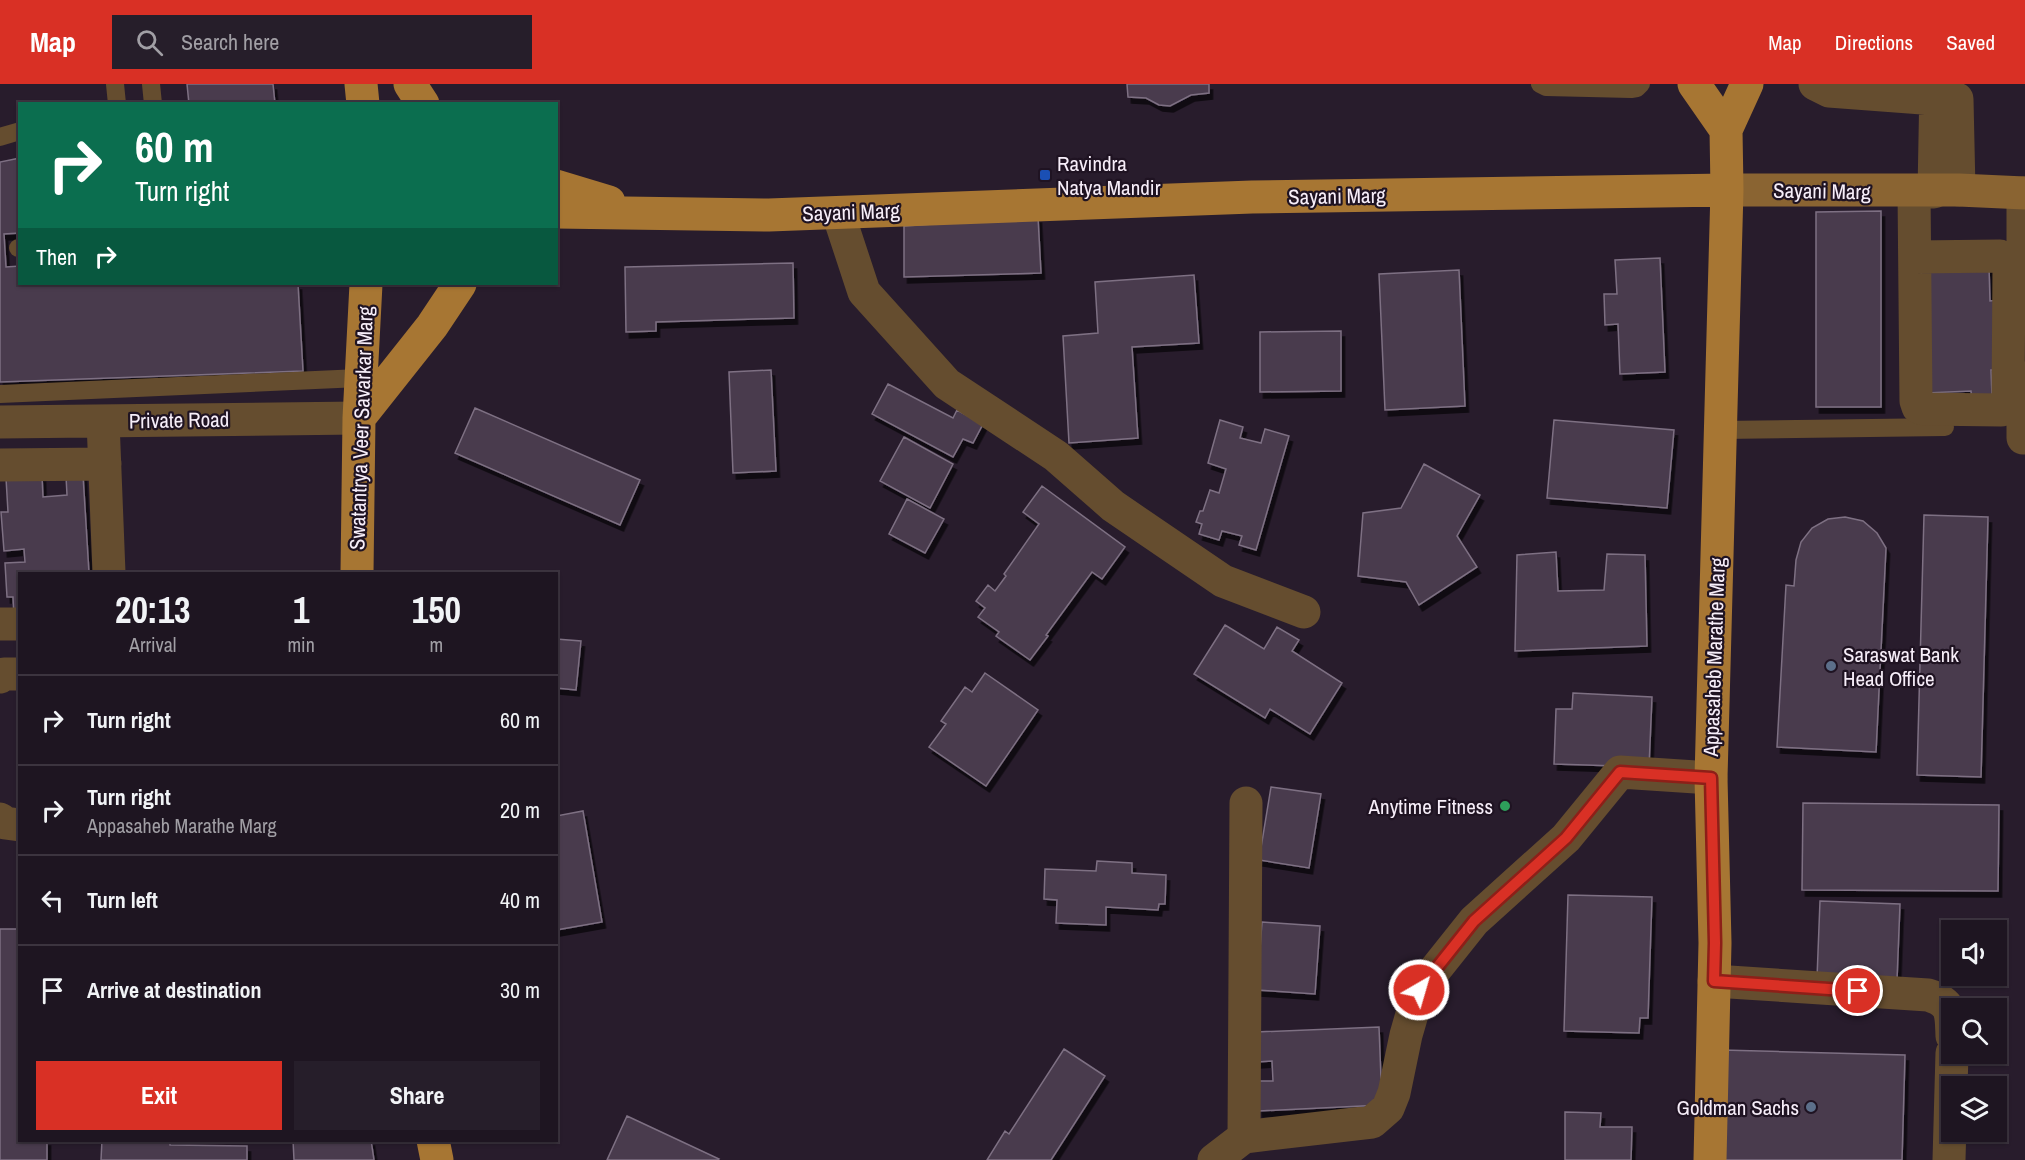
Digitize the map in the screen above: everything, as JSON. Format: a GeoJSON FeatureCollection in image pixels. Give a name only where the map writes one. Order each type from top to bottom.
{"type":"FeatureCollection","features":[{"type":"Feature","properties":{"kind":"main road"},"geometry":{"type":"LineString","coordinates":[[361,84],[363,102]]}},
{"type":"Feature","properties":{"kind":"main road"},"geometry":{"type":"LineString","coordinates":[[410,84],[422,102]]}},
{"type":"Feature","properties":{"kind":"main road"},"geometry":{"type":"LineString","coordinates":[[1694,84],[1726,130]]}},
{"type":"Feature","properties":{"kind":"main road"},"geometry":{"type":"LineString","coordinates":[[1726,130],[1747,84]]}},
{"type":"Feature","properties":{"kind":"main road","name":"Appasaheb Marathe Marg"},"geometry":{"type":"LineString","coordinates":[[1710,1160],[1715,943],[1711,778],[1727,190],[1726,130]]}},
{"type":"Feature","properties":{"kind":"main road"},"geometry":{"type":"LineString","coordinates":[[558,187],[648,214]]}},
{"type":"Feature","properties":{"kind":"main road","name":"Sayani Marg"},"geometry":{"type":"LineString","coordinates":[[558,212],[769,215],[1252,197],[1727,190],[2024,193]]}},
{"type":"Feature","properties":{"kind":"main road","name":"Swatantrya Veer Savarkar Marg"},"geometry":{"type":"LineString","coordinates":[[357,572],[360,378],[366,285]]}},
{"type":"Feature","properties":{"kind":"main road"},"geometry":{"type":"LineString","coordinates":[[359,418],[432,326],[459,285]]}},
{"type":"Feature","properties":{"kind":"main road"},"geometry":{"type":"LineString","coordinates":[[433,1142],[437,1160]]}},
{"type":"Feature","properties":{"kind":"street"},"geometry":{"type":"LineString","coordinates":[[1815,84],[1829,91],[1943,89],[1936,191],[1915,257],[1916,401],[1918,407],[1923,410],[2001,410],[2005,408],[2008,403],[2009,266],[2007,260],[2000,256],[1915,257]]}},
{"type":"Feature","properties":{"kind":"street"},"geometry":{"type":"LineString","coordinates":[[2023,438],[2024,193]]}},
{"type":"Feature","properties":{"kind":"street"},"geometry":{"type":"LineString","coordinates":[[838,213],[864,292],[947,384],[1056,456],[1113,507],[1223,581],[1304,612]]}},
{"type":"Feature","properties":{"kind":"street","name":"Private Road"},"geometry":{"type":"LineString","coordinates":[[0,422],[359,418]]}},
{"type":"Feature","properties":{"kind":"street"},"geometry":{"type":"LineString","coordinates":[[103,421],[109,572]]}},
{"type":"Feature","properties":{"kind":"street"},"geometry":{"type":"LineString","coordinates":[[0,465],[105,464]]}},
{"type":"Feature","properties":{"kind":"street"},"geometry":{"type":"LineString","coordinates":[[0,624],[18,624]]}},
{"type":"Feature","properties":{"kind":"street"},"geometry":{"type":"LineString","coordinates":[[0,677],[4,674],[18,674]]}},
{"type":"Feature","properties":{"kind":"street"},"geometry":{"type":"LineString","coordinates":[[1214,1160],[1244,1137],[1372,1122],[1388,1108],[1394,1093],[1406,1035],[1419,990],[1474,921],[1566,838],[1620,772],[1711,778]]}},
{"type":"Feature","properties":{"kind":"street"},"geometry":{"type":"LineString","coordinates":[[1244,1137],[1246,803]]}},
{"type":"Feature","properties":{"kind":"street"},"geometry":{"type":"LineString","coordinates":[[0,819],[5,823],[18,825]]}},
{"type":"Feature","properties":{"kind":"street"},"geometry":{"type":"LineString","coordinates":[[1714,981],[1928,995],[1941,999]]}},
{"type":"Feature","properties":{"kind":"street"},"geometry":{"type":"LineString","coordinates":[[1949,1160],[1952,1064]]}},
{"type":"Feature","properties":{"kind":"lane"},"geometry":{"type":"LineString","coordinates":[[115,84],[117,102]]}},
{"type":"Feature","properties":{"kind":"lane"},"geometry":{"type":"LineString","coordinates":[[152,84],[153,102]]}},
{"type":"Feature","properties":{"kind":"lane"},"geometry":{"type":"LineString","coordinates":[[1540,84],[1546,87],[1631,89],[1641,84]]}},
{"type":"Feature","properties":{"kind":"lane"},"geometry":{"type":"LineString","coordinates":[[0,137],[18,132]]}},
{"type":"Feature","properties":{"kind":"lane"},"geometry":{"type":"LineString","coordinates":[[0,394],[360,378]]}},
{"type":"Feature","properties":{"kind":"lane"},"geometry":{"type":"LineString","coordinates":[[1721,430],[1945,427]]}},
{"type":"Feature","properties":{"kind":"building"},"geometry":{"type":"Polygon","coordinates":[[[187,84],[273,84],[275,102],[189,102],[187,84]]]}},
{"type":"Feature","properties":{"kind":"building"},"geometry":{"type":"Polygon","coordinates":[[[1127,84],[1209,84],[1209,93],[1191,95],[1170,106],[1159,105],[1146,98],[1128,97],[1127,84]]]}},
{"type":"Feature","properties":{"kind":"building"},"geometry":{"type":"Polygon","coordinates":[[[18,158],[18,233],[4,234],[6,267],[18,266],[18,285],[298,285],[303,371],[0,382],[0,162],[18,158]]]}},
{"type":"Feature","properties":{"kind":"building"},"geometry":{"type":"Polygon","coordinates":[[[1881,211],[1881,407],[1816,407],[1816,212],[1881,211]]]}},
{"type":"Feature","properties":{"kind":"building"},"geometry":{"type":"Polygon","coordinates":[[[1038,217],[1041,273],[904,277],[904,226],[1038,217]]]}},
{"type":"Feature","properties":{"kind":"building"},"geometry":{"type":"Polygon","coordinates":[[[1660,258],[1665,372],[1620,374],[1618,324],[1605,325],[1604,294],[1617,294],[1615,260],[1660,258]]]}},
{"type":"Feature","properties":{"kind":"building"},"geometry":{"type":"Polygon","coordinates":[[[793,263],[794,318],[656,322],[656,331],[626,332],[625,267],[793,263]]]}},
{"type":"Feature","properties":{"kind":"building"},"geometry":{"type":"Polygon","coordinates":[[[1989,267],[1990,301],[1999,300],[2002,370],[1991,370],[1992,397],[1972,398],[1971,391],[1926,393],[1921,270],[1989,267]]]}},
{"type":"Feature","properties":{"kind":"building"},"geometry":{"type":"Polygon","coordinates":[[[1459,270],[1465,406],[1385,410],[1379,274],[1459,270]]]}},
{"type":"Feature","properties":{"kind":"building"},"geometry":{"type":"Polygon","coordinates":[[[1194,275],[1199,343],[1132,347],[1138,438],[1069,443],[1063,336],[1098,333],[1095,282],[1194,275]]]}},
{"type":"Feature","properties":{"kind":"building"},"geometry":{"type":"Polygon","coordinates":[[[1341,331],[1341,391],[1260,392],[1260,332],[1341,331]]]}},
{"type":"Feature","properties":{"kind":"building"},"geometry":{"type":"Polygon","coordinates":[[[771,370],[776,471],[733,473],[729,372],[771,370]]]}},
{"type":"Feature","properties":{"kind":"building"},"geometry":{"type":"Polygon","coordinates":[[[888,384],[953,418],[957,410],[983,424],[973,443],[963,439],[953,457],[872,414],[888,384]]]}},
{"type":"Feature","properties":{"kind":"building"},"geometry":{"type":"Polygon","coordinates":[[[475,408],[640,480],[620,525],[455,453],[475,408]]]}},
{"type":"Feature","properties":{"kind":"building"},"geometry":{"type":"Polygon","coordinates":[[[1220,420],[1243,427],[1240,438],[1261,443],[1265,429],[1289,436],[1256,550],[1239,545],[1242,536],[1222,531],[1219,540],[1199,534],[1202,524],[1196,522],[1200,511],[1203,511],[1210,490],[1219,493],[1226,469],[1208,463],[1220,420]]]}},
{"type":"Feature","properties":{"kind":"building"},"geometry":{"type":"Polygon","coordinates":[[[1554,420],[1674,430],[1667,508],[1547,498],[1554,420]]]}},
{"type":"Feature","properties":{"kind":"building"},"geometry":{"type":"Polygon","coordinates":[[[904,437],[953,464],[930,508],[880,481],[904,437]]]}},
{"type":"Feature","properties":{"kind":"building"},"geometry":{"type":"Polygon","coordinates":[[[1424,464],[1480,495],[1457,536],[1477,567],[1419,605],[1406,582],[1358,576],[1363,513],[1401,508],[1424,464]]]}},
{"type":"Feature","properties":{"kind":"building"},"geometry":{"type":"Polygon","coordinates":[[[83,475],[89,572],[18,572],[18,618],[14,618],[13,597],[7,597],[5,563],[25,562],[24,549],[4,551],[1,512],[8,512],[6,478],[42,476],[43,497],[67,495],[66,476],[83,475]]]}},
{"type":"Feature","properties":{"kind":"building"},"geometry":{"type":"Polygon","coordinates":[[[1042,486],[1125,547],[1102,579],[1092,572],[1030,660],[996,636],[999,632],[978,617],[985,608],[976,601],[988,585],[995,591],[1006,576],[1004,574],[1039,524],[1023,512],[1042,486]]]}},
{"type":"Feature","properties":{"kind":"building"},"geometry":{"type":"Polygon","coordinates":[[[907,499],[944,519],[925,553],[889,534],[907,499]]]}},
{"type":"Feature","properties":{"kind":"building"},"geometry":{"type":"Polygon","coordinates":[[[1924,515],[1988,517],[1981,777],[1917,775],[1924,515]]]}},
{"type":"Feature","properties":{"kind":"building","name":"Saraswat Bank Head Office"},"geometry":{"type":"Polygon","coordinates":[[[1845,517],[1863,521],[1877,533],[1886,548],[1876,752],[1777,747],[1786,585],[1794,586],[1796,560],[1801,542],[1812,528],[1828,519],[1845,517]]]}},
{"type":"Feature","properties":{"kind":"building"},"geometry":{"type":"Polygon","coordinates":[[[1556,552],[1558,591],[1604,590],[1607,554],[1645,555],[1647,646],[1515,651],[1517,555],[1556,552]]]}},
{"type":"Feature","properties":{"kind":"building"},"geometry":{"type":"Polygon","coordinates":[[[1225,625],[1264,649],[1277,627],[1299,640],[1292,651],[1342,683],[1310,734],[1270,709],[1265,718],[1194,674],[1225,625]]]}},
{"type":"Feature","properties":{"kind":"building"},"geometry":{"type":"Polygon","coordinates":[[[558,639],[581,641],[576,690],[558,688],[558,639]]]}},
{"type":"Feature","properties":{"kind":"building"},"geometry":{"type":"Polygon","coordinates":[[[985,673],[1038,710],[986,786],[929,747],[946,724],[941,721],[965,687],[972,692],[985,673]]]}},
{"type":"Feature","properties":{"kind":"building"},"geometry":{"type":"Polygon","coordinates":[[[1573,693],[1652,697],[1649,767],[1554,764],[1556,709],[1572,709],[1573,693]]]}},
{"type":"Feature","properties":{"kind":"building"},"geometry":{"type":"Polygon","coordinates":[[[1271,787],[1321,794],[1309,868],[1259,860],[1271,787]]]}},
{"type":"Feature","properties":{"kind":"building"},"geometry":{"type":"Polygon","coordinates":[[[1803,803],[1999,805],[1998,891],[1802,890],[1803,803]]]}},
{"type":"Feature","properties":{"kind":"building"},"geometry":{"type":"Polygon","coordinates":[[[583,811],[602,922],[558,930],[558,816],[583,811]]]}},
{"type":"Feature","properties":{"kind":"building"},"geometry":{"type":"Polygon","coordinates":[[[1097,861],[1132,863],[1132,873],[1166,875],[1165,904],[1159,904],[1158,910],[1106,907],[1106,925],[1056,923],[1057,900],[1044,899],[1045,869],[1096,871],[1097,861]]]}},
{"type":"Feature","properties":{"kind":"building"},"geometry":{"type":"Polygon","coordinates":[[[1568,895],[1652,897],[1648,1018],[1640,1018],[1639,1033],[1564,1031],[1568,895]]]}},
{"type":"Feature","properties":{"kind":"building"},"geometry":{"type":"Polygon","coordinates":[[[1820,901],[1900,904],[1897,980],[1817,978],[1820,901]]]}},
{"type":"Feature","properties":{"kind":"building"},"geometry":{"type":"Polygon","coordinates":[[[1262,922],[1320,926],[1315,994],[1257,990],[1262,922]]]}},
{"type":"Feature","properties":{"kind":"building"},"geometry":{"type":"Polygon","coordinates":[[[0,929],[18,929],[18,1142],[47,1142],[47,1160],[0,1160],[0,929]]]}},
{"type":"Feature","properties":{"kind":"building"},"geometry":{"type":"Polygon","coordinates":[[[1379,1027],[1382,1105],[1259,1111],[1258,1081],[1273,1081],[1272,1061],[1257,1062],[1256,1032],[1379,1027]]]}},
{"type":"Feature","properties":{"kind":"building"},"geometry":{"type":"Polygon","coordinates":[[[1064,1049],[1105,1076],[1051,1160],[987,1160],[1005,1131],[1009,1134],[1064,1049]]]}},
{"type":"Feature","properties":{"kind":"building","name":"Goldman Sachs"},"geometry":{"type":"Polygon","coordinates":[[[1721,1050],[1905,1055],[1902,1160],[1718,1160],[1721,1050]]]}},
{"type":"Feature","properties":{"kind":"building"},"geometry":{"type":"Polygon","coordinates":[[[1565,1112],[1601,1113],[1600,1127],[1632,1127],[1631,1160],[1565,1160],[1565,1112]]]}},
{"type":"Feature","properties":{"kind":"building"},"geometry":{"type":"Polygon","coordinates":[[[627,1116],[719,1159],[607,1160],[627,1116]]]}},
{"type":"Feature","properties":{"kind":"building"},"geometry":{"type":"Polygon","coordinates":[[[102,1142],[170,1142],[170,1145],[247,1146],[247,1160],[101,1160],[102,1142]]]}},
{"type":"Feature","properties":{"kind":"building"},"geometry":{"type":"Polygon","coordinates":[[[293,1142],[371,1142],[374,1160],[294,1160],[293,1142]]]}},
{"type":"Feature","properties":{"kind":"place","name":"Ravindra Natya Mandir"},"geometry":{"type":"Point","coordinates":[1045,175]}},
{"type":"Feature","properties":{"kind":"place","name":"Saraswat Bank Head Office"},"geometry":{"type":"Point","coordinates":[1831,666]}},
{"type":"Feature","properties":{"kind":"place","name":"Anytime Fitness"},"geometry":{"type":"Point","coordinates":[1505,806]}},
{"type":"Feature","properties":{"kind":"place","name":"Goldman Sachs"},"geometry":{"type":"Point","coordinates":[1811,1107]}},
{"type":"Feature","properties":{"kind":"route"},"geometry":{"type":"LineString","coordinates":[[1419,990],[1474,921],[1566,838],[1620,772],[1711,778],[1714,981],[1858,991]]}}]}
